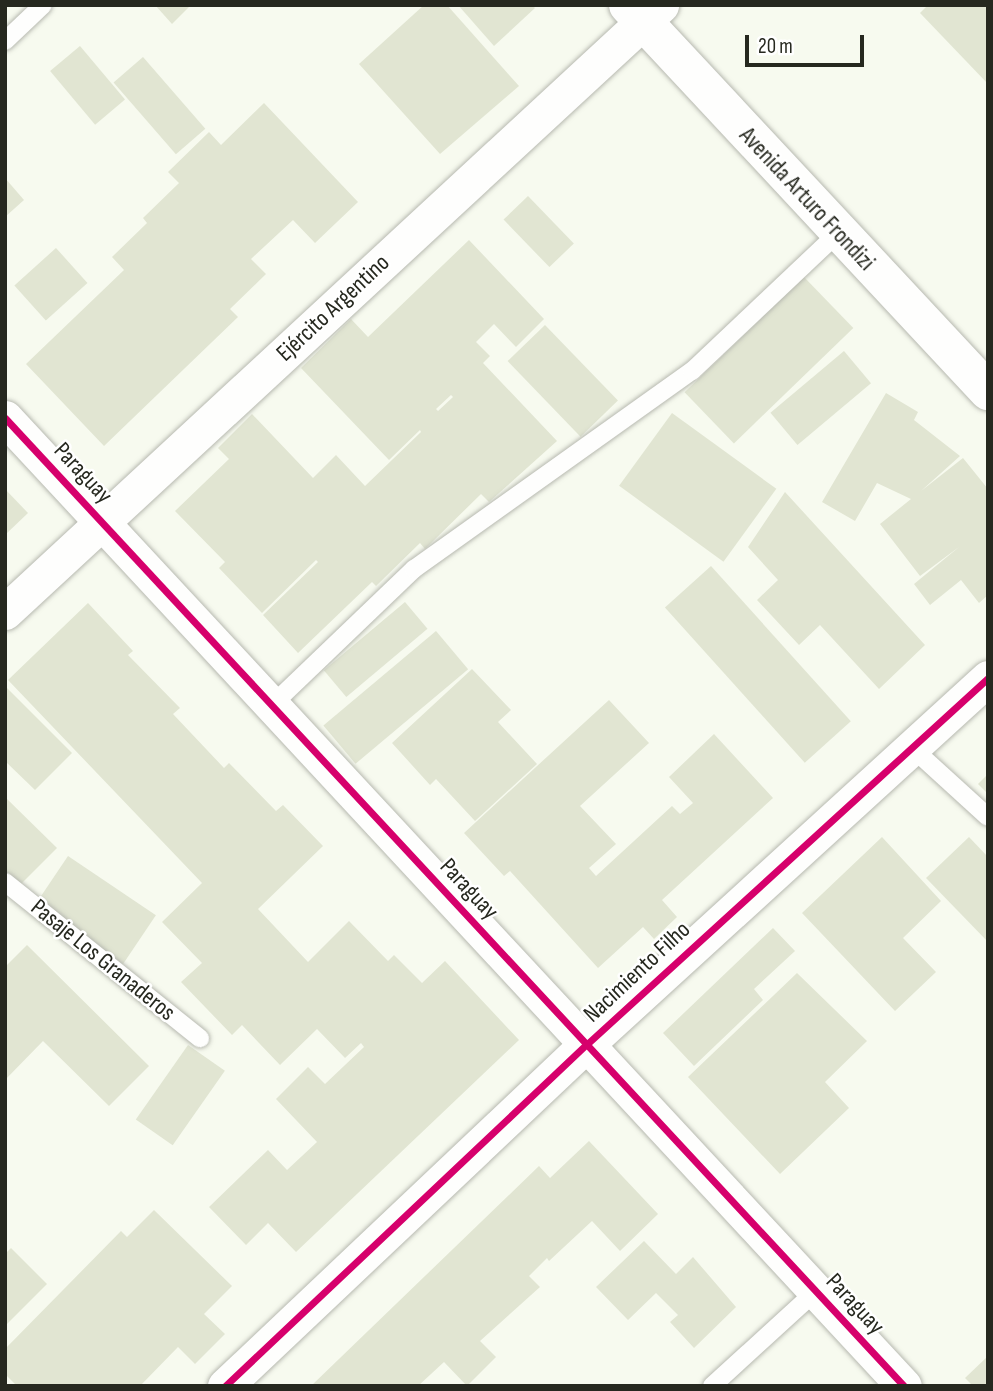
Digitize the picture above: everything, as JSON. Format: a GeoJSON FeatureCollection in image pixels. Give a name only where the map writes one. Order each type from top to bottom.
{"type":"FeatureCollection","features":[{"type":"Feature","properties":{"kind":"main road","name":"Avenida Arturo Frondizi"},"geometry":{"type":"LineString","coordinates":[[644,11],[838,233],[988,391]]}},
{"type":"Feature","properties":{"kind":"street","name":"Ejército Argentino"},"geometry":{"type":"LineString","coordinates":[[5,612],[644,11]]}},
{"type":"Feature","properties":{"kind":"street","name":"Paraguay"},"geometry":{"type":"LineString","coordinates":[[5,418],[904,1386]]}},
{"type":"Feature","properties":{"kind":"street","name":"Nacimiento Filho"},"geometry":{"type":"LineString","coordinates":[[225,1386],[587,1044],[910,746],[988,678]]}},
{"type":"Feature","properties":{"kind":"lane"},"geometry":{"type":"LineString","coordinates":[[5,41],[43,5]]}},
{"type":"Feature","properties":{"kind":"lane"},"geometry":{"type":"LineString","coordinates":[[272,705],[414,569],[692,371],[838,233]]}},
{"type":"Feature","properties":{"kind":"lane"},"geometry":{"type":"LineString","coordinates":[[910,746],[988,817]]}},
{"type":"Feature","properties":{"kind":"lane","name":"Pasaje Los Granaderos"},"geometry":{"type":"LineString","coordinates":[[5,882],[200,1038]]}},
{"type":"Feature","properties":{"kind":"lane"},"geometry":{"type":"LineString","coordinates":[[712,1386],[816,1291]]}},
{"type":"Feature","properties":{"kind":"building"},"geometry":{"type":"Polygon","coordinates":[[[155,5],[191,5],[172,24],[155,5]]]}},
{"type":"Feature","properties":{"kind":"building"},"geometry":{"type":"Polygon","coordinates":[[[424,5],[447,5],[519,86],[440,154],[359,64],[424,5]]]}},
{"type":"Feature","properties":{"kind":"building"},"geometry":{"type":"Polygon","coordinates":[[[458,5],[532,5],[535,8],[494,46],[458,5]]]}},
{"type":"Feature","properties":{"kind":"building"},"geometry":{"type":"Polygon","coordinates":[[[928,5],[988,5],[988,84],[920,13],[928,5]]]}},
{"type":"Feature","properties":{"kind":"building"},"geometry":{"type":"Polygon","coordinates":[[[80,46],[125,100],[95,125],[50,71],[80,46]]]}},
{"type":"Feature","properties":{"kind":"building"},"geometry":{"type":"Polygon","coordinates":[[[143,57],[205,129],[176,154],[114,83],[143,57]]]}},
{"type":"Feature","properties":{"kind":"building"},"geometry":{"type":"Polygon","coordinates":[[[264,103],[358,202],[315,243],[293,220],[251,259],[266,274],[230,309],[238,317],[104,446],[26,364],[124,270],[112,257],[147,223],[143,218],[179,183],[168,172],[209,132],[221,145],[264,103]]]}},
{"type":"Feature","properties":{"kind":"building"},"geometry":{"type":"Polygon","coordinates":[[[5,178],[24,200],[5,217],[5,178]]]}},
{"type":"Feature","properties":{"kind":"building"},"geometry":{"type":"Polygon","coordinates":[[[528,196],[574,243],[549,267],[504,220],[528,196]]]}},
{"type":"Feature","properties":{"kind":"building"},"geometry":{"type":"Polygon","coordinates":[[[469,240],[544,319],[516,347],[494,324],[476,342],[490,356],[483,363],[557,441],[489,502],[481,494],[425,549],[420,543],[376,586],[372,582],[298,653],[263,615],[318,562],[316,560],[262,613],[219,568],[225,562],[175,511],[229,459],[218,448],[252,414],[313,478],[336,455],[365,486],[421,432],[420,430],[389,460],[301,368],[351,319],[368,337],[469,240]],[[451,395],[436,409],[438,411],[453,397],[451,395]]]}},
{"type":"Feature","properties":{"kind":"building"},"geometry":{"type":"Polygon","coordinates":[[[56,248],[87,283],[46,320],[14,285],[56,248]]]}},
{"type":"Feature","properties":{"kind":"building"},"geometry":{"type":"Polygon","coordinates":[[[804,277],[853,328],[734,443],[685,392],[804,277]]]}},
{"type":"Feature","properties":{"kind":"building"},"geometry":{"type":"Polygon","coordinates":[[[545,325],[618,401],[581,437],[508,361],[545,325]]]}},
{"type":"Feature","properties":{"kind":"building"},"geometry":{"type":"Polygon","coordinates":[[[844,351],[871,383],[797,445],[770,413],[844,351]]]}},
{"type":"Feature","properties":{"kind":"building"},"geometry":{"type":"Polygon","coordinates":[[[886,393],[918,412],[914,420],[960,456],[921,491],[963,458],[988,489],[988,595],[979,603],[961,580],[930,605],[914,584],[959,547],[920,576],[880,524],[911,499],[877,483],[855,521],[822,502],[886,393]]]}},
{"type":"Feature","properties":{"kind":"building"},"geometry":{"type":"Polygon","coordinates":[[[672,413],[776,489],[723,562],[619,486],[672,413]]]}},
{"type":"Feature","properties":{"kind":"building"},"geometry":{"type":"Polygon","coordinates":[[[5,489],[28,513],[5,535],[5,489]]]}},
{"type":"Feature","properties":{"kind":"building"},"geometry":{"type":"Polygon","coordinates":[[[785,492],[925,645],[879,689],[820,625],[799,645],[757,600],[778,580],[748,547],[785,492]]]}},
{"type":"Feature","properties":{"kind":"building"},"geometry":{"type":"Polygon","coordinates":[[[711,566],[851,721],[805,763],[665,607],[711,566]]]}},
{"type":"Feature","properties":{"kind":"building"},"geometry":{"type":"Polygon","coordinates":[[[405,602],[427,629],[346,697],[324,670],[405,602]]]}},
{"type":"Feature","properties":{"kind":"building"},"geometry":{"type":"Polygon","coordinates":[[[88,603],[133,651],[128,655],[180,708],[173,714],[224,768],[229,763],[276,811],[283,805],[323,846],[258,909],[308,962],[349,921],[388,961],[394,955],[422,983],[445,961],[519,1040],[296,1252],[268,1223],[246,1245],[209,1207],[268,1150],[287,1170],[317,1142],[276,1099],[308,1067],[325,1084],[364,1047],[361,1043],[345,1058],[317,1029],[280,1065],[242,1025],[232,1035],[181,982],[202,963],[162,922],[202,883],[8,680],[88,603]]]}},
{"type":"Feature","properties":{"kind":"building"},"geometry":{"type":"Polygon","coordinates":[[[436,631],[468,669],[356,764],[323,725],[436,631]]]}},
{"type":"Feature","properties":{"kind":"building"},"geometry":{"type":"Polygon","coordinates":[[[472,669],[511,710],[498,722],[537,764],[475,821],[436,779],[430,785],[392,743],[472,669]]]}},
{"type":"Feature","properties":{"kind":"building"},"geometry":{"type":"Polygon","coordinates":[[[5,686],[72,753],[35,790],[5,761],[5,686]]]}},
{"type":"Feature","properties":{"kind":"building"},"geometry":{"type":"Polygon","coordinates":[[[609,700],[649,743],[580,806],[616,844],[589,868],[596,876],[672,806],[680,814],[693,803],[669,777],[714,734],[773,798],[662,900],[677,917],[654,939],[643,927],[598,968],[510,871],[504,876],[464,833],[609,700]]]}},
{"type":"Feature","properties":{"kind":"building"},"geometry":{"type":"Polygon","coordinates":[[[988,774],[988,794],[978,784],[988,774]]]}},
{"type":"Feature","properties":{"kind":"building"},"geometry":{"type":"Polygon","coordinates":[[[5,797],[57,848],[15,890],[5,880],[5,797]]]}},
{"type":"Feature","properties":{"kind":"building"},"geometry":{"type":"Polygon","coordinates":[[[882,837],[941,901],[903,938],[936,972],[895,1011],[802,913],[882,837]]]}},
{"type":"Feature","properties":{"kind":"building"},"geometry":{"type":"Polygon","coordinates":[[[969,837],[988,857],[988,942],[926,878],[969,837]]]}},
{"type":"Feature","properties":{"kind":"building"},"geometry":{"type":"Polygon","coordinates":[[[68,856],[156,915],[123,964],[35,905],[68,856]]]}},
{"type":"Feature","properties":{"kind":"building"},"geometry":{"type":"Polygon","coordinates":[[[773,928],[795,951],[754,989],[763,1000],[694,1066],[663,1033],[773,928]]]}},
{"type":"Feature","properties":{"kind":"building"},"geometry":{"type":"Polygon","coordinates":[[[27,945],[149,1066],[109,1106],[43,1041],[5,1080],[5,967],[27,945]]]}},
{"type":"Feature","properties":{"kind":"building"},"geometry":{"type":"Polygon","coordinates":[[[797,973],[867,1041],[825,1082],[849,1108],[780,1174],[688,1077],[797,973]]]}},
{"type":"Feature","properties":{"kind":"building"},"geometry":{"type":"Polygon","coordinates":[[[188,1045],[225,1071],[173,1145],[136,1120],[188,1045]]]}},
{"type":"Feature","properties":{"kind":"building"},"geometry":{"type":"Polygon","coordinates":[[[589,1141],[658,1214],[620,1251],[592,1221],[549,1261],[547,1258],[529,1276],[540,1287],[480,1341],[496,1357],[467,1386],[444,1362],[418,1386],[311,1386],[539,1166],[550,1178],[589,1141]]]}},
{"type":"Feature","properties":{"kind":"building"},"geometry":{"type":"Polygon","coordinates":[[[154,1210],[232,1286],[204,1314],[225,1334],[195,1364],[178,1347],[140,1386],[17,1386],[5,1374],[5,1349],[121,1231],[127,1237],[154,1210]]]}},
{"type":"Feature","properties":{"kind":"building"},"geometry":{"type":"Polygon","coordinates":[[[644,1241],[676,1274],[693,1257],[736,1307],[694,1348],[670,1322],[678,1315],[656,1293],[628,1320],[596,1287],[644,1241]]]}},
{"type":"Feature","properties":{"kind":"building"},"geometry":{"type":"Polygon","coordinates":[[[11,1248],[47,1284],[5,1326],[5,1254],[11,1248]]]}},
{"type":"Feature","properties":{"kind":"building"},"geometry":{"type":"Polygon","coordinates":[[[988,1356],[988,1386],[973,1386],[965,1378],[988,1356]]]}},
{"type":"Feature","properties":{"kind":"cycle path"},"geometry":{"type":"LineString","coordinates":[[5,418],[904,1386]]}},
{"type":"Feature","properties":{"kind":"cycle path"},"geometry":{"type":"LineString","coordinates":[[225,1386],[587,1044],[988,678]]}}]}
